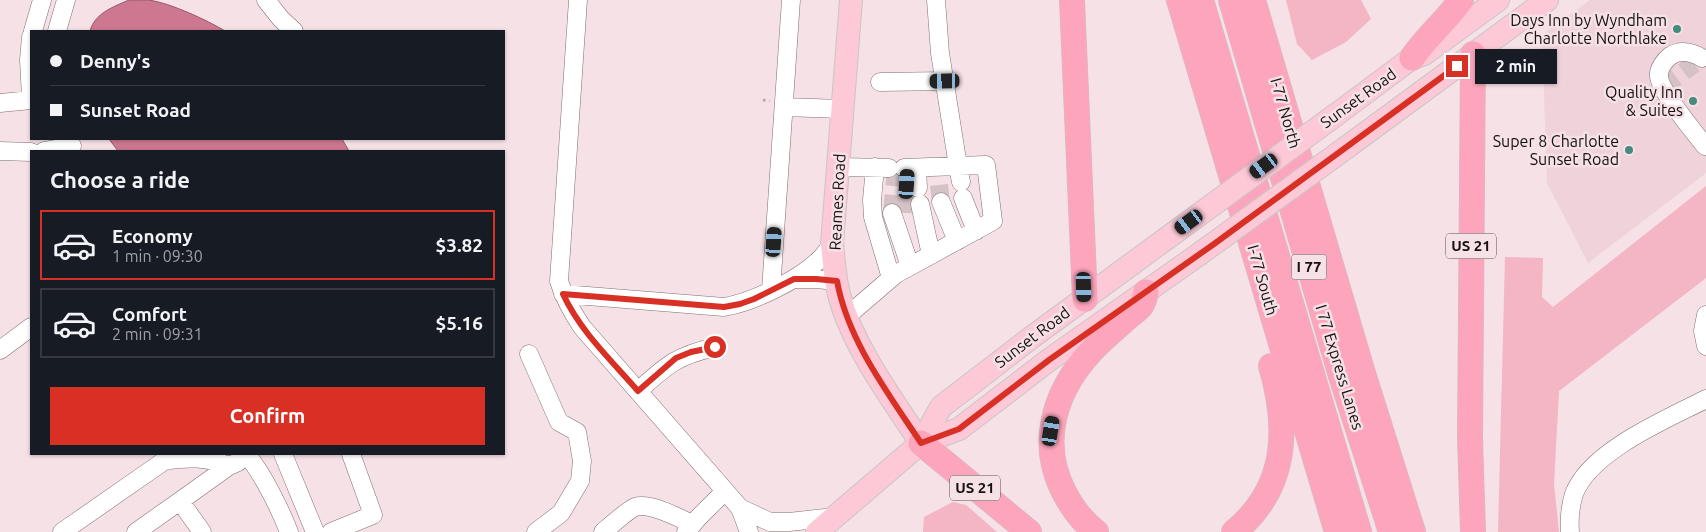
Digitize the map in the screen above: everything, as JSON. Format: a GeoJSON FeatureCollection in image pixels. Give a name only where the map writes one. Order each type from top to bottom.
{"type":"FeatureCollection","features":[{"type":"Feature","properties":{"kind":"highway"},"geometry":{"type":"LineString","coordinates":[[1072,0],[1085,298]]}},
{"type":"Feature","properties":{"kind":"highway","name":"I-77 South"},"geometry":{"type":"LineString","coordinates":[[1179,0],[1337,532]]}},
{"type":"Feature","properties":{"kind":"highway","name":"I 77 Express Lanes"},"geometry":{"type":"LineString","coordinates":[[1201,0],[1359,532]]}},
{"type":"Feature","properties":{"kind":"highway","name":"I 77 Express Lanes"},"geometry":{"type":"LineString","coordinates":[[1231,0],[1342,376],[1391,532]]}},
{"type":"Feature","properties":{"kind":"highway"},"geometry":{"type":"LineString","coordinates":[[1412,58],[1424,41],[1448,17],[1461,0]]}},
{"type":"Feature","properties":{"kind":"highway","name":"I-77 North"},"geometry":{"type":"LineString","coordinates":[[1256,5],[1362,370],[1413,532]]}},
{"type":"Feature","properties":{"kind":"highway","name":"US 21"},"geometry":{"type":"LineString","coordinates":[[1473,54],[1470,438],[1473,532]]}},
{"type":"Feature","properties":{"kind":"highway"},"geometry":{"type":"LineString","coordinates":[[1096,532],[1077,513],[1058,479],[1052,455],[1051,431],[1053,418],[1061,394],[1076,369],[1102,340],[1140,307],[1146,292]]}},
{"type":"Feature","properties":{"kind":"highway"},"geometry":{"type":"LineString","coordinates":[[1234,532],[1250,518],[1265,498],[1272,485],[1279,459],[1282,428],[1281,411],[1262,334],[1268,297]]}},
{"type":"Feature","properties":{"kind":"highway","name":"US 21"},"geometry":{"type":"LineString","coordinates":[[921,443],[1029,532]]}},
{"type":"Feature","properties":{"kind":"main road","name":"Reames Road"},"geometry":{"type":"LineString","coordinates":[[851,0],[832,244],[837,281],[846,316],[871,367],[921,443]]}},
{"type":"Feature","properties":{"kind":"main road","name":"Sunset Road"},"geometry":{"type":"LineString","coordinates":[[817,532],[921,443],[941,407],[1264,166],[1412,58],[1424,54],[1498,0]]}},
{"type":"Feature","properties":{"kind":"main road","name":"Sunset Road"},"geometry":{"type":"LineString","coordinates":[[921,443],[959,429],[1049,360],[1198,255],[1547,0]]}},
{"type":"Feature","properties":{"kind":"street"},"geometry":{"type":"LineString","coordinates":[[33,30],[42,0]]}},
{"type":"Feature","properties":{"kind":"street"},"geometry":{"type":"LineString","coordinates":[[57,30],[66,0]]}},
{"type":"Feature","properties":{"kind":"street"},"geometry":{"type":"LineString","coordinates":[[266,0],[293,30]]}},
{"type":"Feature","properties":{"kind":"street"},"geometry":{"type":"LineString","coordinates":[[578,0],[559,281],[563,294],[569,308],[582,327],[740,508],[749,532]]}},
{"type":"Feature","properties":{"kind":"street"},"geometry":{"type":"LineString","coordinates":[[771,290],[791,0]]}},
{"type":"Feature","properties":{"kind":"street"},"geometry":{"type":"LineString","coordinates":[[936,0],[940,53],[961,182],[976,230]]}},
{"type":"Feature","properties":{"kind":"street"},"geometry":{"type":"LineString","coordinates":[[1701,59],[1694,53],[1680,52],[1668,57],[1661,66],[1658,75],[1662,88],[1705,146]]}},
{"type":"Feature","properties":{"kind":"street"},"geometry":{"type":"LineString","coordinates":[[880,82],[945,81]]}},
{"type":"Feature","properties":{"kind":"street"},"geometry":{"type":"LineString","coordinates":[[0,104],[30,98]]}},
{"type":"Feature","properties":{"kind":"street"},"geometry":{"type":"LineString","coordinates":[[784,107],[842,109]]}},
{"type":"Feature","properties":{"kind":"street"},"geometry":{"type":"LineString","coordinates":[[49,150],[71,146]]}},
{"type":"Feature","properties":{"kind":"street"},"geometry":{"type":"LineString","coordinates":[[0,151],[30,152]]}},
{"type":"Feature","properties":{"kind":"street"},"geometry":{"type":"LineString","coordinates":[[838,167],[904,184],[940,185],[961,182],[986,165],[993,221],[891,278],[846,316]]}},
{"type":"Feature","properties":{"kind":"street"},"geometry":{"type":"LineString","coordinates":[[904,184],[900,238],[910,266]]}},
{"type":"Feature","properties":{"kind":"street"},"geometry":{"type":"LineString","coordinates":[[904,184],[932,255]]}},
{"type":"Feature","properties":{"kind":"street"},"geometry":{"type":"LineString","coordinates":[[891,278],[874,217],[872,200],[904,184]]}},
{"type":"Feature","properties":{"kind":"street"},"geometry":{"type":"LineString","coordinates":[[940,185],[957,241]]}},
{"type":"Feature","properties":{"kind":"street"},"geometry":{"type":"LineString","coordinates":[[563,294],[724,307],[740,304],[794,279],[820,260],[832,244]]}},
{"type":"Feature","properties":{"kind":"street"},"geometry":{"type":"LineString","coordinates":[[794,279],[837,281]]}},
{"type":"Feature","properties":{"kind":"street"},"geometry":{"type":"LineString","coordinates":[[1706,315],[1703,331],[1706,346]]}},
{"type":"Feature","properties":{"kind":"street"},"geometry":{"type":"LineString","coordinates":[[0,350],[30,328]]}},
{"type":"Feature","properties":{"kind":"street"},"geometry":{"type":"LineString","coordinates":[[638,391],[676,358],[691,352],[715,347]]}},
{"type":"Feature","properties":{"kind":"street"},"geometry":{"type":"LineString","coordinates":[[529,354],[559,422],[577,432],[582,462],[580,481],[561,513],[536,532]]}},
{"type":"Feature","properties":{"kind":"street"},"geometry":{"type":"LineString","coordinates":[[1570,532],[1569,513],[1575,493],[1594,465],[1631,438],[1706,399]]}},
{"type":"Feature","properties":{"kind":"street"},"geometry":{"type":"LineString","coordinates":[[282,455],[315,532]]}},
{"type":"Feature","properties":{"kind":"street"},"geometry":{"type":"LineString","coordinates":[[331,532],[373,515],[351,455]]}},
{"type":"Feature","properties":{"kind":"street"},"geometry":{"type":"LineString","coordinates":[[136,532],[229,466],[248,456],[283,516],[289,532]]}},
{"type":"Feature","properties":{"kind":"street"},"geometry":{"type":"LineString","coordinates":[[62,532],[164,461],[183,458],[214,460],[229,466]]}},
{"type":"Feature","properties":{"kind":"street"},"geometry":{"type":"LineString","coordinates":[[603,532],[635,507],[648,507],[673,514],[689,528],[725,491]]}},
{"type":"Feature","properties":{"kind":"street"},"geometry":{"type":"LineString","coordinates":[[180,501],[202,532]]}},
{"type":"Feature","properties":{"kind":"street"},"geometry":{"type":"LineString","coordinates":[[740,508],[770,522],[834,518]]}},
{"type":"Feature","properties":{"kind":"shaded area"},"geometry":{"type":"Polygon","coordinates":[[[129,0],[149,0],[178,8],[223,30],[90,30],[100,15],[129,0]]]}},
{"type":"Feature","properties":{"kind":"shaded area"},"geometry":{"type":"Polygon","coordinates":[[[1286,0],[1361,0],[1371,19],[1346,42],[1312,60],[1297,44],[1286,0]]]}},
{"type":"Feature","properties":{"kind":"shaded area"},"geometry":{"type":"Polygon","coordinates":[[[1590,0],[1706,0],[1706,173],[1588,263],[1547,183],[1542,35],[1590,0]]]}},
{"type":"Feature","properties":{"kind":"shaded area"},"geometry":{"type":"Polygon","coordinates":[[[110,140],[343,140],[348,150],[117,150],[110,140]]]}},
{"type":"Feature","properties":{"kind":"shaded area"},"geometry":{"type":"Polygon","coordinates":[[[1706,186],[1706,278],[1559,391],[1554,484],[1559,532],[1498,532],[1505,257],[1543,258],[1542,297],[1553,307],[1706,186]]]}},
{"type":"Feature","properties":{"kind":"shaded area"},"geometry":{"type":"Polygon","coordinates":[[[953,502],[966,505],[997,532],[923,532],[924,517],[953,502]]]}},
{"type":"Feature","properties":{"kind":"tunnel"},"geometry":{"type":"LineString","coordinates":[[1662,88],[1694,64]]}},
{"type":"Feature","properties":{"kind":"tunnel"},"geometry":{"type":"LineString","coordinates":[[892,213],[896,168]]}},
{"type":"Feature","properties":{"kind":"tunnel"},"geometry":{"type":"LineString","coordinates":[[906,213],[907,184]]}},
{"type":"Feature","properties":{"kind":"tunnel"},"geometry":{"type":"LineString","coordinates":[[939,185],[941,202]]}},
{"type":"Feature","properties":{"kind":"place","name":"Days Inn by Wyndham Charlotte Northlake"},"geometry":{"type":"Point","coordinates":[1677,29]}},
{"type":"Feature","properties":{"kind":"place","name":"Quality Inn & Suites"},"geometry":{"type":"Point","coordinates":[1693,101]}},
{"type":"Feature","properties":{"kind":"place","name":"Super 8 Charlotte Sunset Road"},"geometry":{"type":"Point","coordinates":[1629,150]}},
{"type":"Feature","properties":{"kind":"route"},"geometry":{"type":"LineString","coordinates":[[715,347],[691,352],[676,358],[638,391],[582,327],[569,308],[563,294],[724,307],[754,299],[794,279],[837,281],[846,316],[871,367],[921,443],[959,429],[1049,360],[1214,244],[1457,66]]}}]}
